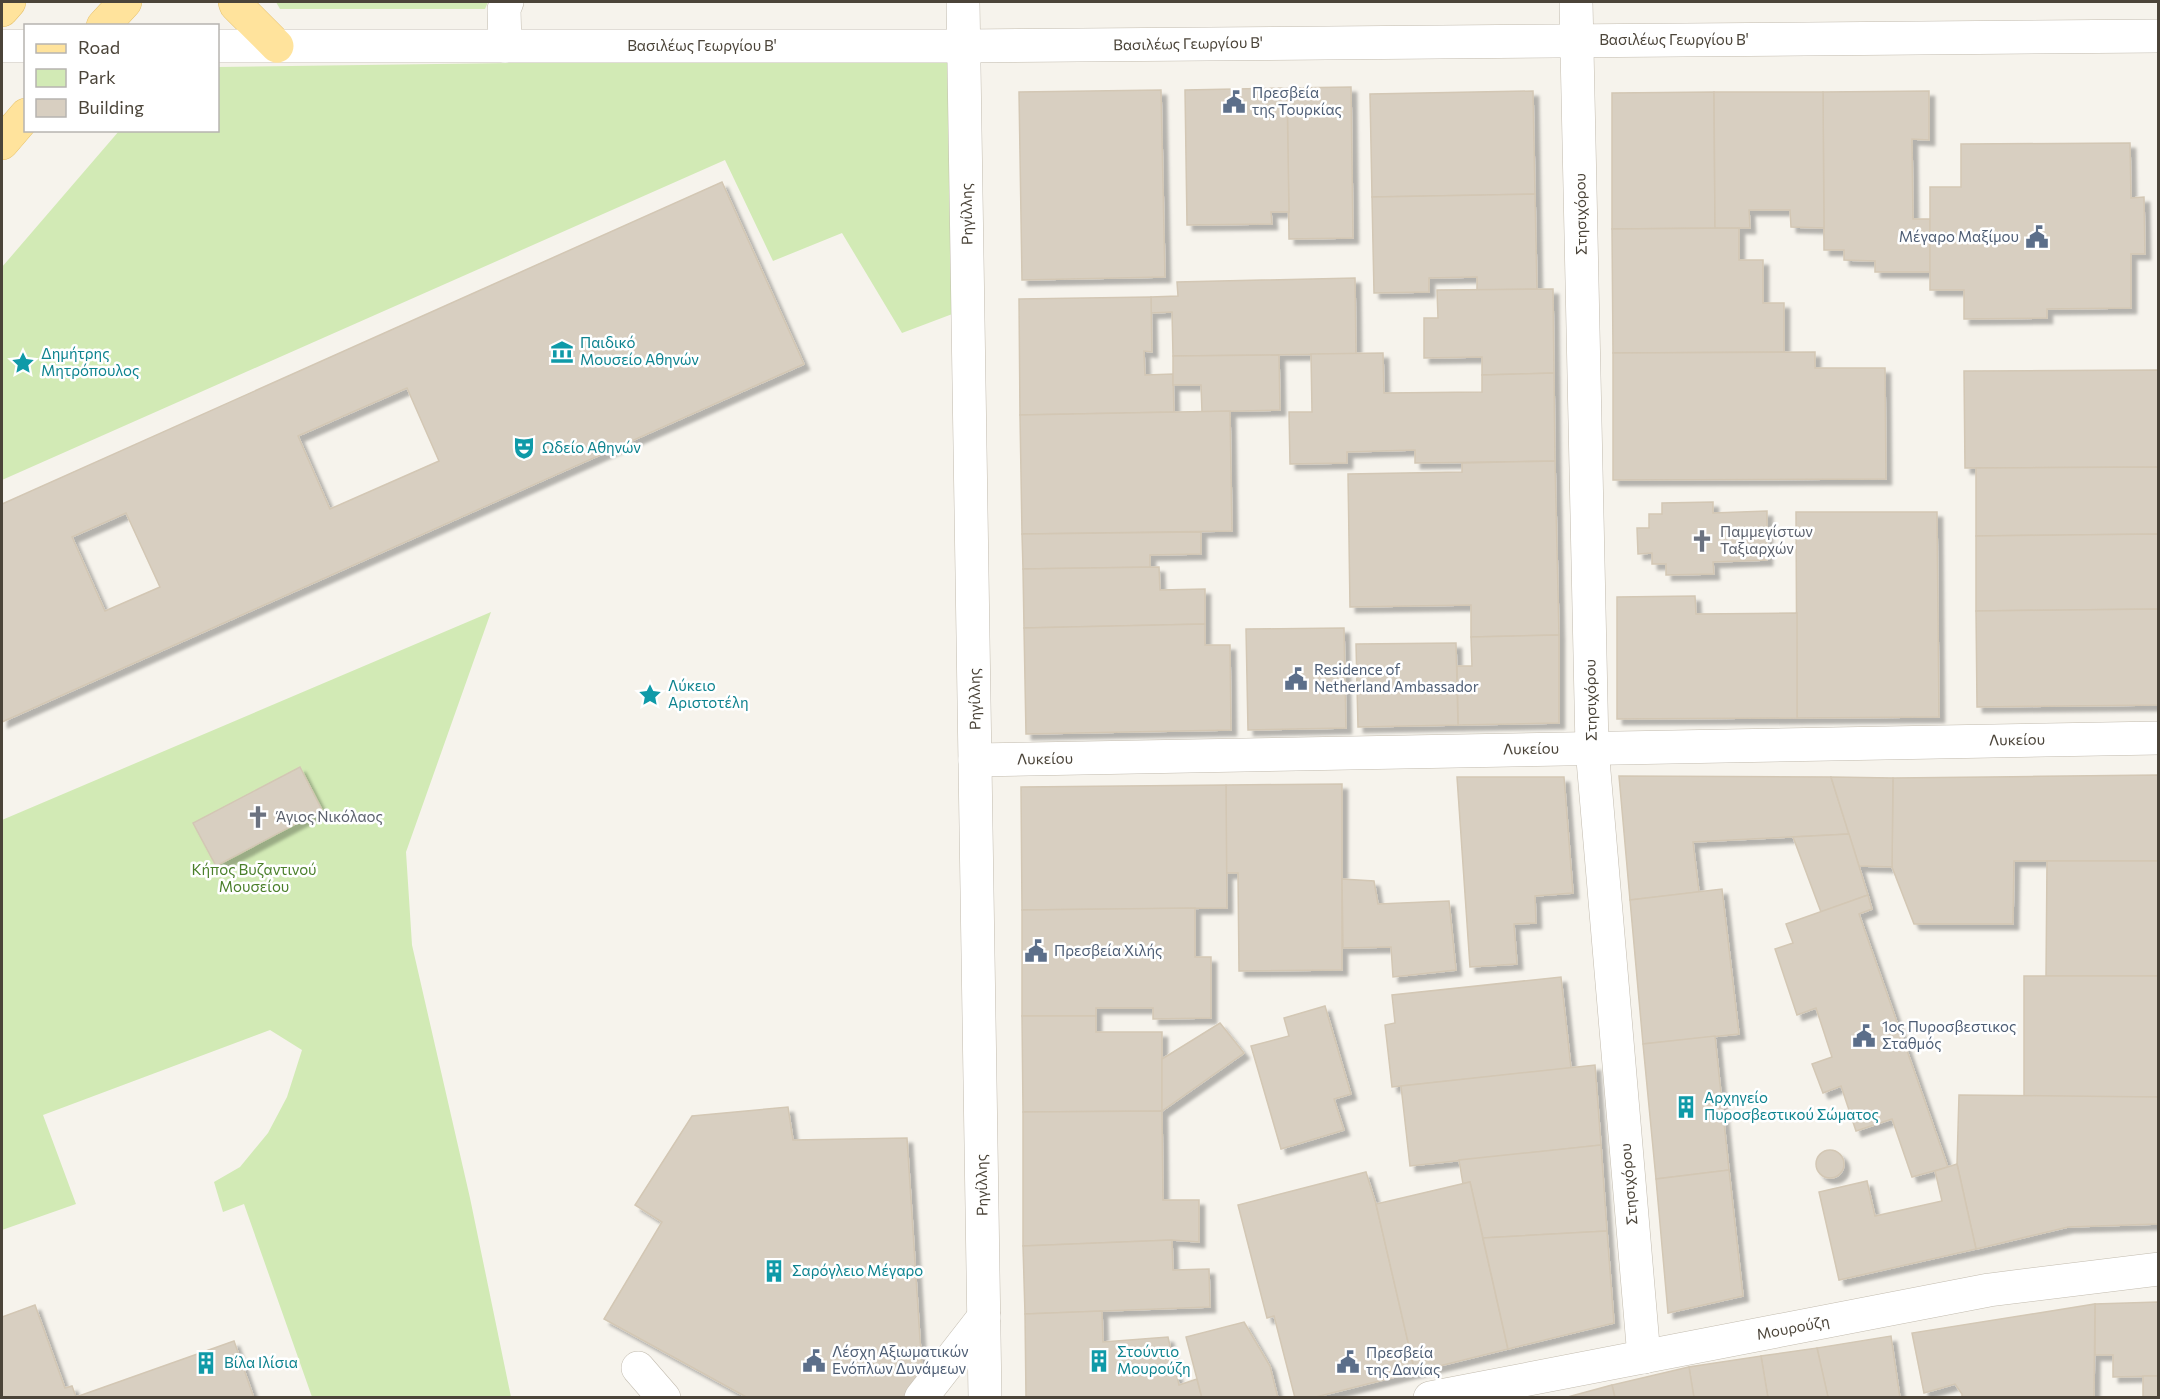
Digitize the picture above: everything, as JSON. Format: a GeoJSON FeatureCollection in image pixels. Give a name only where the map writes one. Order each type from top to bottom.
{"type":"FeatureCollection","features":[{"type":"Feature","properties":{"kind":"main road"},"geometry":{"type":"LineString","coordinates":[[2,10],[9,2]]}},
{"type":"Feature","properties":{"kind":"main road"},"geometry":{"type":"LineString","coordinates":[[105,24],[124,2]]}},
{"type":"Feature","properties":{"kind":"main road"},"geometry":{"type":"LineString","coordinates":[[235,2],[276,46]]}},
{"type":"Feature","properties":{"kind":"main road"},"geometry":{"type":"LineString","coordinates":[[2,143],[24,117]]}},
{"type":"Feature","properties":{"kind":"street"},"geometry":{"type":"LineString","coordinates":[[505,46],[504,9],[507,2]]}},
{"type":"Feature","properties":{"kind":"street","name":"Ρηγίλλης"},"geometry":{"type":"LineString","coordinates":[[963,2],[985,1398]]}},
{"type":"Feature","properties":{"kind":"street","name":"Στησιχόρου"},"geometry":{"type":"LineString","coordinates":[[1576,2],[1592,748],[1644,1357]]}},
{"type":"Feature","properties":{"kind":"street","name":"Βασιλέως Γεωργίου Β'"},"geometry":{"type":"LineString","coordinates":[[219,46],[964,46],[2158,36]]}},
{"type":"Feature","properties":{"kind":"street"},"geometry":{"type":"LineString","coordinates":[[2,46],[24,46]]}},
{"type":"Feature","properties":{"kind":"street","name":"Λυκείου"},"geometry":{"type":"LineString","coordinates":[[975,760],[2158,738]]}},
{"type":"Feature","properties":{"kind":"street","name":"Μουρούζη"},"geometry":{"type":"LineString","coordinates":[[1430,1398],[1989,1290],[2158,1269]]}},
{"type":"Feature","properties":{"kind":"street"},"geometry":{"type":"LineString","coordinates":[[921,1398],[984,1317]]}},
{"type":"Feature","properties":{"kind":"street"},"geometry":{"type":"LineString","coordinates":[[638,1368],[664,1398]]}},
{"type":"Feature","properties":{"kind":"green space"},"geometry":{"type":"Polygon","coordinates":[[[276,2],[488,2],[485,9],[280,9],[276,2]]]}},
{"type":"Feature","properties":{"kind":"green space"},"geometry":{"type":"Polygon","coordinates":[[[951,57],[955,313],[902,333],[842,233],[773,261],[725,160],[2,480],[2,267],[118,132],[219,132],[219,67],[951,57]]]}},
{"type":"Feature","properties":{"kind":"green space","name":"Κήπος Βυζαντινού Μουσείου"},"geometry":{"type":"Polygon","coordinates":[[[491,612],[406,852],[412,945],[470,1198],[511,1397],[312,1397],[244,1204],[223,1212],[214,1182],[240,1167],[268,1133],[287,1097],[302,1050],[270,1030],[43,1115],[76,1204],[2,1230],[2,820],[491,612]]]}},
{"type":"Feature","properties":{"kind":"building"},"geometry":{"type":"Polygon","coordinates":[[[1351,87],[1353,238],[1289,239],[1287,88],[1351,87]]]}},
{"type":"Feature","properties":{"kind":"building"},"geometry":{"type":"Polygon","coordinates":[[[1287,88],[1289,212],[1271,212],[1272,224],[1187,225],[1185,90],[1287,88]]]}},
{"type":"Feature","properties":{"kind":"building"},"geometry":{"type":"Polygon","coordinates":[[[1161,90],[1165,277],[1022,280],[1019,92],[1161,90]]]}},
{"type":"Feature","properties":{"kind":"building"},"geometry":{"type":"Polygon","coordinates":[[[1533,91],[1535,194],[1372,197],[1370,94],[1533,91]]]}},
{"type":"Feature","properties":{"kind":"building"},"geometry":{"type":"Polygon","coordinates":[[[1929,91],[1929,140],[1912,139],[1913,219],[1930,219],[1930,272],[1875,272],[1875,261],[1844,260],[1844,250],[1824,250],[1823,92],[1929,91]]]}},
{"type":"Feature","properties":{"kind":"building"},"geometry":{"type":"Polygon","coordinates":[[[1714,92],[1715,228],[1612,229],[1612,93],[1714,92]]]}},
{"type":"Feature","properties":{"kind":"building"},"geometry":{"type":"Polygon","coordinates":[[[1714,92],[1823,92],[1824,228],[1791,227],[1790,210],[1749,210],[1750,228],[1715,228],[1714,92]]]}},
{"type":"Feature","properties":{"kind":"building","name":"Μέγαρο Μαξίμου"},"geometry":{"type":"Polygon","coordinates":[[[2130,143],[2131,198],[2144,197],[2145,254],[2131,254],[2131,308],[2047,309],[2047,318],[1964,319],[1964,290],[1930,290],[1930,187],[1961,187],[1961,144],[2130,143]]]}},
{"type":"Feature","properties":{"kind":"building","name":"Ωδείο Αθηνών"},"geometry":{"type":"Polygon","coordinates":[[[722,182],[804,364],[2,722],[2,504],[722,182]],[[407,388],[298,436],[330,509],[439,461],[407,388]],[[126,513],[72,537],[105,611],[160,587],[126,513]]]}},
{"type":"Feature","properties":{"kind":"building"},"geometry":{"type":"Polygon","coordinates":[[[1535,194],[1537,289],[1477,290],[1477,277],[1429,278],[1429,292],[1374,293],[1372,197],[1535,194]]]}},
{"type":"Feature","properties":{"kind":"building"},"geometry":{"type":"Polygon","coordinates":[[[1739,228],[1739,260],[1763,260],[1763,303],[1784,303],[1784,352],[1613,353],[1612,229],[1739,228]]]}},
{"type":"Feature","properties":{"kind":"building"},"geometry":{"type":"Polygon","coordinates":[[[1355,278],[1356,354],[1173,356],[1172,312],[1151,313],[1151,297],[1178,296],[1177,282],[1355,278]]]}},
{"type":"Feature","properties":{"kind":"building"},"geometry":{"type":"Polygon","coordinates":[[[1553,289],[1554,373],[1482,375],[1482,357],[1424,358],[1424,318],[1438,318],[1437,290],[1553,289]]]}},
{"type":"Feature","properties":{"kind":"building"},"geometry":{"type":"Polygon","coordinates":[[[1151,297],[1152,352],[1144,351],[1145,375],[1173,374],[1174,412],[1020,415],[1019,299],[1151,297]]]}},
{"type":"Feature","properties":{"kind":"building"},"geometry":{"type":"Polygon","coordinates":[[[1815,352],[1815,368],[1885,368],[1886,479],[1613,480],[1613,353],[1815,352]]]}},
{"type":"Feature","properties":{"kind":"building"},"geometry":{"type":"Polygon","coordinates":[[[1383,353],[1384,393],[1482,392],[1482,375],[1554,373],[1555,461],[1415,463],[1415,450],[1347,452],[1347,463],[1290,464],[1289,412],[1312,412],[1311,354],[1383,353]]]}},
{"type":"Feature","properties":{"kind":"building"},"geometry":{"type":"Polygon","coordinates":[[[1279,355],[1280,410],[1202,412],[1201,385],[1173,385],[1173,356],[1279,355]]]}},
{"type":"Feature","properties":{"kind":"building"},"geometry":{"type":"Polygon","coordinates":[[[2158,370],[2158,467],[1965,468],[1964,371],[2158,370]]]}},
{"type":"Feature","properties":{"kind":"building"},"geometry":{"type":"Polygon","coordinates":[[[1230,411],[1232,531],[1022,534],[1020,415],[1230,411]]]}},
{"type":"Feature","properties":{"kind":"building"},"geometry":{"type":"Polygon","coordinates":[[[1555,461],[1559,635],[1471,637],[1471,605],[1350,607],[1348,474],[1462,472],[1462,463],[1555,461]]]}},
{"type":"Feature","properties":{"kind":"building"},"geometry":{"type":"Polygon","coordinates":[[[2158,467],[2158,534],[1976,536],[1976,468],[2158,467]]]}},
{"type":"Feature","properties":{"kind":"building","name":"Παμμεγίστων Ταξιαρχών"},"geometry":{"type":"Polygon","coordinates":[[[1713,502],[1713,513],[1767,511],[1767,560],[1713,562],[1714,574],[1666,575],[1666,564],[1652,564],[1652,553],[1638,554],[1637,528],[1649,528],[1649,514],[1662,514],[1662,503],[1713,502]]]}},
{"type":"Feature","properties":{"kind":"building"},"geometry":{"type":"Polygon","coordinates":[[[1796,512],[1937,512],[1939,717],[1797,718],[1796,512]]]}},
{"type":"Feature","properties":{"kind":"building"},"geometry":{"type":"Polygon","coordinates":[[[1201,532],[1201,554],[1150,555],[1150,567],[1023,569],[1022,534],[1201,532]]]}},
{"type":"Feature","properties":{"kind":"building"},"geometry":{"type":"Polygon","coordinates":[[[2158,534],[2158,609],[1976,611],[1976,536],[2158,534]]]}},
{"type":"Feature","properties":{"kind":"building"},"geometry":{"type":"Polygon","coordinates":[[[1159,567],[1160,590],[1205,589],[1205,624],[1024,628],[1023,569],[1159,567]]]}},
{"type":"Feature","properties":{"kind":"building"},"geometry":{"type":"Polygon","coordinates":[[[1695,596],[1696,614],[1797,613],[1797,718],[1617,719],[1617,597],[1695,596]]]}},
{"type":"Feature","properties":{"kind":"building"},"geometry":{"type":"Polygon","coordinates":[[[2158,609],[2158,705],[1977,707],[1976,611],[2158,609]]]}},
{"type":"Feature","properties":{"kind":"building"},"geometry":{"type":"Polygon","coordinates":[[[1205,624],[1205,645],[1230,645],[1231,730],[1026,734],[1024,628],[1205,624]]]}},
{"type":"Feature","properties":{"kind":"building","name":"Residence of Netherland Ambassador"},"geometry":{"type":"Polygon","coordinates":[[[1344,628],[1346,728],[1248,730],[1246,629],[1344,628]]]}},
{"type":"Feature","properties":{"kind":"building"},"geometry":{"type":"Polygon","coordinates":[[[1559,635],[1559,723],[1458,725],[1457,666],[1472,666],[1471,637],[1559,635]]]}},
{"type":"Feature","properties":{"kind":"building"},"geometry":{"type":"Polygon","coordinates":[[[1456,643],[1458,725],[1358,727],[1356,644],[1456,643]]]}},
{"type":"Feature","properties":{"kind":"building","name":"Άγιος Νικόλαος"},"geometry":{"type":"Polygon","coordinates":[[[300,767],[322,810],[216,866],[193,823],[300,767]]]}},
{"type":"Feature","properties":{"kind":"building"},"geometry":{"type":"Polygon","coordinates":[[[2158,775],[2158,861],[2014,861],[2013,924],[1914,924],[1892,867],[1893,778],[2158,775]]]}},
{"type":"Feature","properties":{"kind":"building"},"geometry":{"type":"Polygon","coordinates":[[[1619,776],[1831,777],[1849,834],[1693,842],[1699,892],[1630,900],[1619,776]]]}},
{"type":"Feature","properties":{"kind":"building"},"geometry":{"type":"Polygon","coordinates":[[[1457,777],[1564,777],[1573,893],[1535,896],[1536,923],[1514,924],[1517,964],[1470,967],[1457,777]]]}},
{"type":"Feature","properties":{"kind":"building"},"geometry":{"type":"Polygon","coordinates":[[[1831,777],[1893,778],[1892,867],[1859,866],[1831,777]]]}},
{"type":"Feature","properties":{"kind":"building"},"geometry":{"type":"Polygon","coordinates":[[[1342,784],[1342,970],[1239,971],[1238,873],[1226,873],[1226,785],[1342,784]]]}},
{"type":"Feature","properties":{"kind":"building"},"geometry":{"type":"Polygon","coordinates":[[[1226,785],[1227,908],[1022,910],[1021,787],[1226,785]]]}},
{"type":"Feature","properties":{"kind":"building"},"geometry":{"type":"Polygon","coordinates":[[[1849,834],[1868,895],[1821,912],[1793,837],[1849,834]]]}},
{"type":"Feature","properties":{"kind":"building"},"geometry":{"type":"Polygon","coordinates":[[[2047,861],[2158,861],[2158,976],[2046,976],[2047,861]]]}},
{"type":"Feature","properties":{"kind":"building"},"geometry":{"type":"Polygon","coordinates":[[[1342,879],[1374,881],[1378,904],[1449,901],[1456,970],[1393,977],[1391,947],[1343,948],[1342,879]]]}},
{"type":"Feature","properties":{"kind":"building"},"geometry":{"type":"Polygon","coordinates":[[[1722,889],[1739,1034],[1643,1044],[1630,900],[1722,889]]]}},
{"type":"Feature","properties":{"kind":"building","name":"1ος Πυροσβεστικος Σταθμός"},"geometry":{"type":"Polygon","coordinates":[[[1868,895],[1872,909],[1859,914],[1948,1167],[1912,1177],[1892,1119],[1856,1131],[1841,1086],[1823,1093],[1812,1064],[1832,1057],[1816,1008],[1797,1015],[1775,949],[1793,943],[1786,924],[1868,895]]]}},
{"type":"Feature","properties":{"kind":"building"},"geometry":{"type":"Polygon","coordinates":[[[1195,908],[1195,957],[1211,957],[1211,1018],[1153,1019],[1153,1008],[1096,1008],[1096,1016],[1022,1016],[1022,910],[1195,908]]]}},
{"type":"Feature","properties":{"kind":"building"},"geometry":{"type":"Polygon","coordinates":[[[2024,976],[2158,976],[2158,1097],[2024,1097],[2024,976]]]}},
{"type":"Feature","properties":{"kind":"building"},"geometry":{"type":"Polygon","coordinates":[[[1561,977],[1571,1068],[1392,1087],[1385,1025],[1395,1023],[1392,995],[1561,977]]]}},
{"type":"Feature","properties":{"kind":"building"},"geometry":{"type":"Polygon","coordinates":[[[1325,1006],[1351,1094],[1334,1099],[1344,1130],[1281,1149],[1251,1046],[1289,1036],[1284,1018],[1325,1006]]]}},
{"type":"Feature","properties":{"kind":"building"},"geometry":{"type":"Polygon","coordinates":[[[1022,1016],[1096,1016],[1096,1032],[1162,1032],[1162,1111],[1023,1112],[1022,1016]]]}},
{"type":"Feature","properties":{"kind":"building"},"geometry":{"type":"Polygon","coordinates":[[[1220,1023],[1244,1053],[1162,1111],[1162,1059],[1220,1023]]]}},
{"type":"Feature","properties":{"kind":"building","name":"Αρχηγείο Πυροσβεστικού Σώματος"},"geometry":{"type":"Polygon","coordinates":[[[1715,1036],[1729,1170],[1656,1179],[1643,1044],[1715,1036]]]}},
{"type":"Feature","properties":{"kind":"building"},"geometry":{"type":"Polygon","coordinates":[[[1595,1065],[1601,1145],[1410,1166],[1401,1086],[1595,1065]]]}},
{"type":"Feature","properties":{"kind":"building"},"geometry":{"type":"Polygon","coordinates":[[[1959,1095],[2158,1097],[2158,1224],[2068,1227],[1976,1249],[1957,1164],[1959,1095]]]}},
{"type":"Feature","properties":{"kind":"building","name":"Σαρόγλειο Μέγαρο"},"geometry":{"type":"Polygon","coordinates":[[[788,1107],[793,1140],[907,1138],[923,1386],[904,1398],[748,1398],[604,1319],[662,1222],[635,1205],[692,1116],[788,1107]]]}},
{"type":"Feature","properties":{"kind":"building"},"geometry":{"type":"Polygon","coordinates":[[[1162,1111],[1163,1200],[1199,1200],[1199,1242],[1172,1240],[1023,1246],[1023,1112],[1162,1111]]]}},
{"type":"Feature","properties":{"kind":"building"},"geometry":{"type":"Polygon","coordinates":[[[1601,1145],[1607,1231],[1483,1238],[1470,1182],[1463,1184],[1459,1160],[1601,1145]]]}},
{"type":"Feature","properties":{"kind":"building"},"geometry":{"type":"Polygon","coordinates":[[[1830,1150],[1840,1154],[1844,1164],[1840,1174],[1830,1178],[1820,1174],[1816,1164],[1820,1154],[1830,1150]]]}},
{"type":"Feature","properties":{"kind":"building"},"geometry":{"type":"Polygon","coordinates":[[[1957,1164],[1976,1249],[1839,1280],[1819,1192],[1867,1181],[1875,1216],[1942,1201],[1935,1171],[1957,1164]]]}},
{"type":"Feature","properties":{"kind":"building"},"geometry":{"type":"Polygon","coordinates":[[[1729,1170],[1743,1296],[1668,1313],[1656,1179],[1729,1170]]]}},
{"type":"Feature","properties":{"kind":"building"},"geometry":{"type":"Polygon","coordinates":[[[1366,1172],[1376,1204],[1415,1372],[1312,1398],[1295,1398],[1274,1316],[1267,1318],[1238,1205],[1366,1172]]]}},
{"type":"Feature","properties":{"kind":"building"},"geometry":{"type":"Polygon","coordinates":[[[1470,1182],[1508,1349],[1415,1372],[1376,1204],[1470,1182]]]}},
{"type":"Feature","properties":{"kind":"building"},"geometry":{"type":"Polygon","coordinates":[[[1607,1231],[1614,1323],[1508,1349],[1483,1238],[1607,1231]]]}},
{"type":"Feature","properties":{"kind":"building"},"geometry":{"type":"Polygon","coordinates":[[[1172,1240],[1173,1270],[1209,1269],[1210,1307],[1025,1314],[1023,1246],[1172,1240]]]}},
{"type":"Feature","properties":{"kind":"building"},"geometry":{"type":"Polygon","coordinates":[[[2158,1302],[2158,1376],[2113,1377],[2113,1355],[2095,1355],[2095,1304],[2158,1302]]]}},
{"type":"Feature","properties":{"kind":"building"},"geometry":{"type":"Polygon","coordinates":[[[2095,1304],[2094,1398],[1962,1398],[1955,1384],[1924,1393],[1912,1333],[2095,1304]]]}},
{"type":"Feature","properties":{"kind":"building","name":"Βίλα Ιλίσια"},"geometry":{"type":"Polygon","coordinates":[[[35,1305],[65,1388],[72,1386],[76,1397],[234,1341],[254,1398],[2,1398],[2,1317],[35,1305]]]}},
{"type":"Feature","properties":{"kind":"building","name":"Στούντιο Μουρούζη"},"geometry":{"type":"Polygon","coordinates":[[[1102,1311],[1103,1342],[1168,1337],[1179,1385],[1197,1379],[1202,1398],[1026,1398],[1025,1314],[1102,1311]]]}},
{"type":"Feature","properties":{"kind":"building"},"geometry":{"type":"Polygon","coordinates":[[[1244,1322],[1270,1366],[1278,1398],[1202,1398],[1186,1337],[1244,1322]]]}},
{"type":"Feature","properties":{"kind":"building"},"geometry":{"type":"Polygon","coordinates":[[[1891,1336],[1900,1398],[1828,1398],[1817,1348],[1891,1336]]]}},
{"type":"Feature","properties":{"kind":"building"},"geometry":{"type":"Polygon","coordinates":[[[1817,1348],[1828,1397],[1768,1398],[1761,1356],[1817,1348]]]}},
{"type":"Feature","properties":{"kind":"building"},"geometry":{"type":"Polygon","coordinates":[[[1761,1356],[1768,1398],[1694,1398],[1689,1367],[1761,1356]]]}},
{"type":"Feature","properties":{"kind":"building"},"geometry":{"type":"Polygon","coordinates":[[[1689,1367],[1694,1398],[1615,1398],[1612,1385],[1689,1367]]]}},
{"type":"Feature","properties":{"kind":"building"},"geometry":{"type":"Polygon","coordinates":[[[2143,1376],[2158,1376],[2158,1398],[2143,1398],[2143,1376]]]}},
{"type":"Feature","properties":{"kind":"building"},"geometry":{"type":"Polygon","coordinates":[[[1612,1385],[1615,1398],[1564,1398],[1612,1385]]]}},
{"type":"Feature","properties":{"kind":"place","name":"Πρεσβεία της Τουρκίας"},"geometry":{"type":"Point","coordinates":[1234,102]}},
{"type":"Feature","properties":{"kind":"place","name":"Μέγαρο Μαξίμου"},"geometry":{"type":"Point","coordinates":[2037,237]}},
{"type":"Feature","properties":{"kind":"place","name":"Παιδικό Μουσείο Αθηνών"},"geometry":{"type":"Point","coordinates":[562,352]}},
{"type":"Feature","properties":{"kind":"place","name":"Δημήτρης Μητρόπουλος"},"geometry":{"type":"Point","coordinates":[23,363]}},
{"type":"Feature","properties":{"kind":"place","name":"Ωδείο Αθηνών"},"geometry":{"type":"Point","coordinates":[524,448]}},
{"type":"Feature","properties":{"kind":"place","name":"Παμμεγίστων Ταξιαρχών"},"geometry":{"type":"Point","coordinates":[1702,541]}},
{"type":"Feature","properties":{"kind":"place","name":"Residence of Netherland Ambassador"},"geometry":{"type":"Point","coordinates":[1296,679]}},
{"type":"Feature","properties":{"kind":"place","name":"Λύκειο Αριστοτέλη"},"geometry":{"type":"Point","coordinates":[650,695]}},
{"type":"Feature","properties":{"kind":"place","name":"Άγιος Νικόλαος"},"geometry":{"type":"Point","coordinates":[258,817]}},
{"type":"Feature","properties":{"kind":"place","name":"Πρεσβεία Χιλής"},"geometry":{"type":"Point","coordinates":[1036,951]}},
{"type":"Feature","properties":{"kind":"place","name":"1ος Πυροσβεστικος Σταθμός"},"geometry":{"type":"Point","coordinates":[1864,1036]}},
{"type":"Feature","properties":{"kind":"place","name":"Αρχηγείο Πυροσβεστικού Σώματος"},"geometry":{"type":"Point","coordinates":[1686,1107]}},
{"type":"Feature","properties":{"kind":"place","name":"Σαρόγλειο Μέγαρο"},"geometry":{"type":"Point","coordinates":[774,1271]}},
{"type":"Feature","properties":{"kind":"place","name":"Λέσχη Αξιωματικών Ενόπλων Δυνάμεων"},"geometry":{"type":"Point","coordinates":[814,1361]}},
{"type":"Feature","properties":{"kind":"place","name":"Στούντιο Μουρούζη"},"geometry":{"type":"Point","coordinates":[1099,1361]}},
{"type":"Feature","properties":{"kind":"place","name":"Πρεσβεία της Δανίας"},"geometry":{"type":"Point","coordinates":[1348,1362]}},
{"type":"Feature","properties":{"kind":"place","name":"Βίλα Ιλίσια"},"geometry":{"type":"Point","coordinates":[206,1363]}}]}
